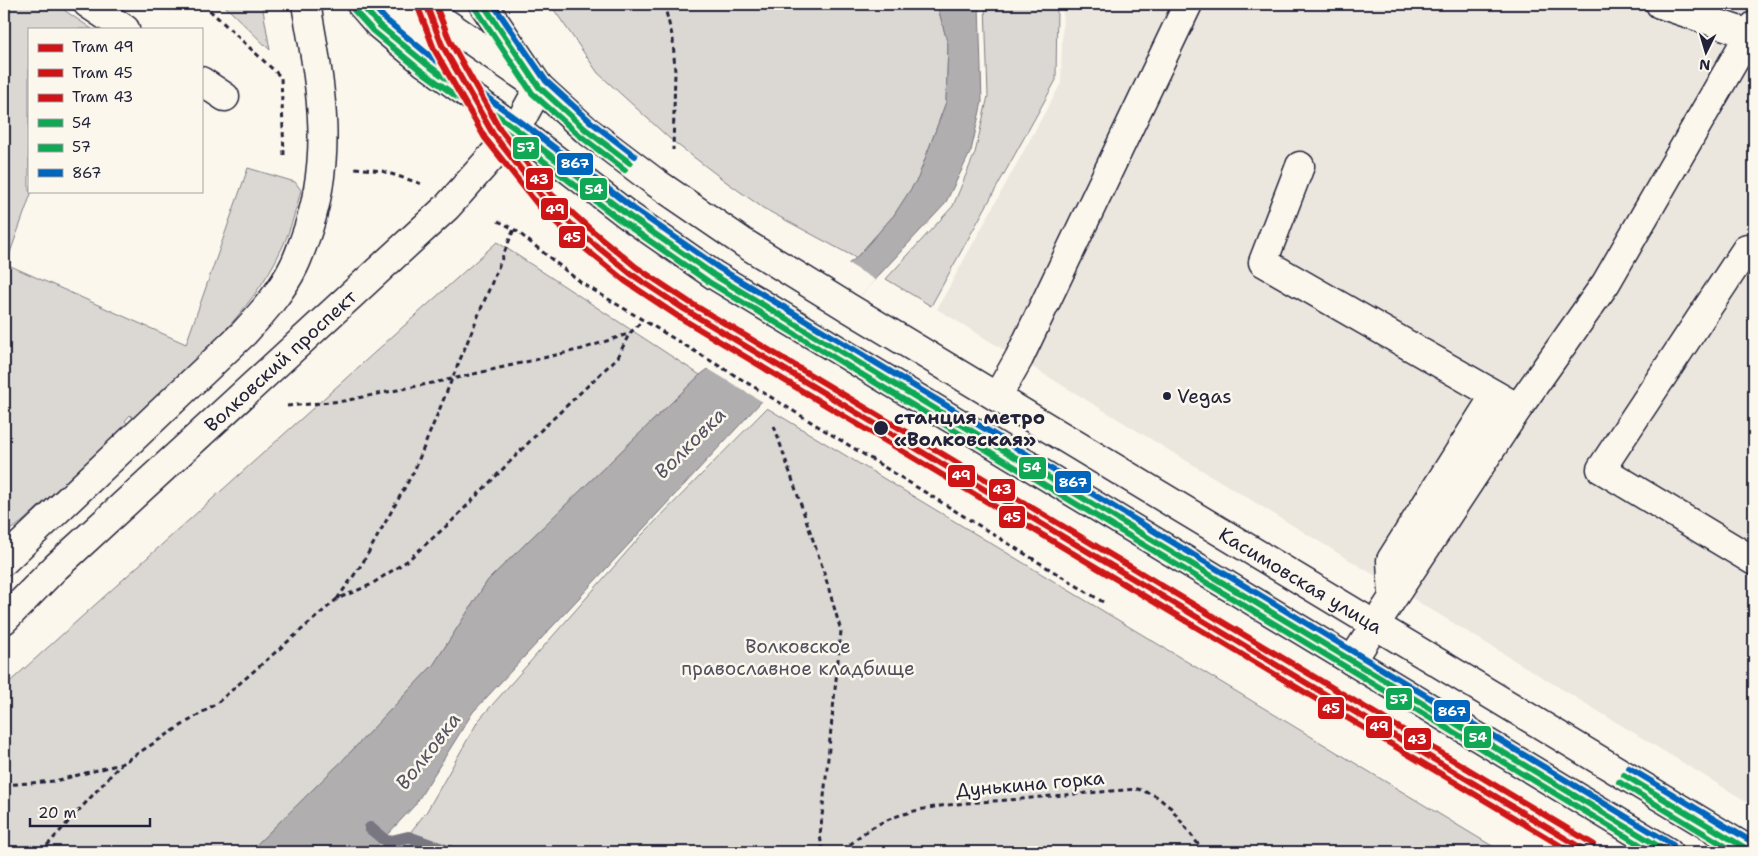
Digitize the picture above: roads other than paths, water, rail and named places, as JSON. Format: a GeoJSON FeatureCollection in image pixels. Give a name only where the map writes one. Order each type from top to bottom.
{"type":"FeatureCollection","features":[{"type":"Feature","properties":{"kind":"main road"},"geometry":{"type":"LineString","coordinates":[[88,4],[123,28]]}},
{"type":"Feature","properties":{"kind":"main road"},"geometry":{"type":"LineString","coordinates":[[5,559],[244,333],[273,300],[295,265],[313,218],[322,165],[324,128],[319,76],[306,4]]}},
{"type":"Feature","properties":{"kind":"main road"},"geometry":{"type":"LineString","coordinates":[[483,4],[539,87]]}},
{"type":"Feature","properties":{"kind":"main road"},"geometry":{"type":"LineString","coordinates":[[996,397],[1018,358],[1188,4]]}},
{"type":"Feature","properties":{"kind":"main road"},"geometry":{"type":"LineString","coordinates":[[1352,661],[1393,597],[1507,402],[1606,283],[1751,30],[1660,4]]}},
{"type":"Feature","properties":{"kind":"main road"},"geometry":{"type":"LineString","coordinates":[[414,5],[539,87]]}},
{"type":"Feature","properties":{"kind":"main road"},"geometry":{"type":"LineString","coordinates":[[364,7],[393,12],[414,5]]}},
{"type":"Feature","properties":{"kind":"main road"},"geometry":{"type":"LineString","coordinates":[[414,5],[425,63]]}},
{"type":"Feature","properties":{"kind":"main road"},"geometry":{"type":"LineString","coordinates":[[364,7],[379,25],[425,63],[516,129],[629,216],[714,275],[1668,852]]}},
{"type":"Feature","properties":{"kind":"main road"},"geometry":{"type":"LineString","coordinates":[[202,82],[226,97]]}},
{"type":"Feature","properties":{"kind":"main road","name":"Волковский проспект"},"geometry":{"type":"LineString","coordinates":[[4,620],[56,567],[448,207],[516,129],[539,87]]}},
{"type":"Feature","properties":{"kind":"main road","name":"Касимовская улица"},"geometry":{"type":"LineString","coordinates":[[539,87],[585,129],[655,182],[744,243],[1752,852]]}},
{"type":"Feature","properties":{"kind":"main road"},"geometry":{"type":"LineString","coordinates":[[1300,166],[1263,262],[1507,402]]}},
{"type":"Feature","properties":{"kind":"main road"},"geometry":{"type":"LineString","coordinates":[[1752,247],[1601,469],[1754,561]]}},
{"type":"Feature","properties":{"kind":"water","name":"Волковка"},"geometry":{"type":"Polygon","coordinates":[[[937,4],[979,4],[982,102],[971,151],[945,204],[473,712],[415,805],[371,852],[249,852],[341,762],[434,664],[488,580],[700,375],[856,258],[894,215],[918,178],[946,102],[948,45],[937,4]]]}},
{"type":"Feature","properties":{"kind":"waterway"},"geometry":{"type":"LineString","coordinates":[[370,828],[387,842],[408,837],[454,852]]}},
{"type":"Feature","properties":{"kind":"tram line","name":"49"},"geometry":{"type":"LineString","coordinates":[[426,4],[442,45],[493,134],[545,200],[583,235],[631,274],[684,309],[1588,852]]}},
{"type":"Feature","properties":{"kind":"tram line","name":"43"},"geometry":{"type":"LineString","coordinates":[[435,4],[450,41],[500,129],[551,194],[636,267],[689,302],[1593,844]]}},
{"type":"Feature","properties":{"kind":"tram line","name":"45"},"geometry":{"type":"LineString","coordinates":[[418,7],[434,49],[485,138],[538,205],[577,242],[625,281],[679,317],[1571,852]]}},
{"type":"Feature","properties":{"kind":"place","name":"Vegas"},"geometry":{"type":"Point","coordinates":[1167,396]}},
{"type":"Feature","properties":{"kind":"place","name":"станция метро «Волковская»"},"geometry":{"type":"Point","coordinates":[881,428]}},
{"type":"Feature","properties":{"kind":"park label","name":"Волковское православное кладбище"},"geometry":{"type":"Point","coordinates":[798,657]}}]}
